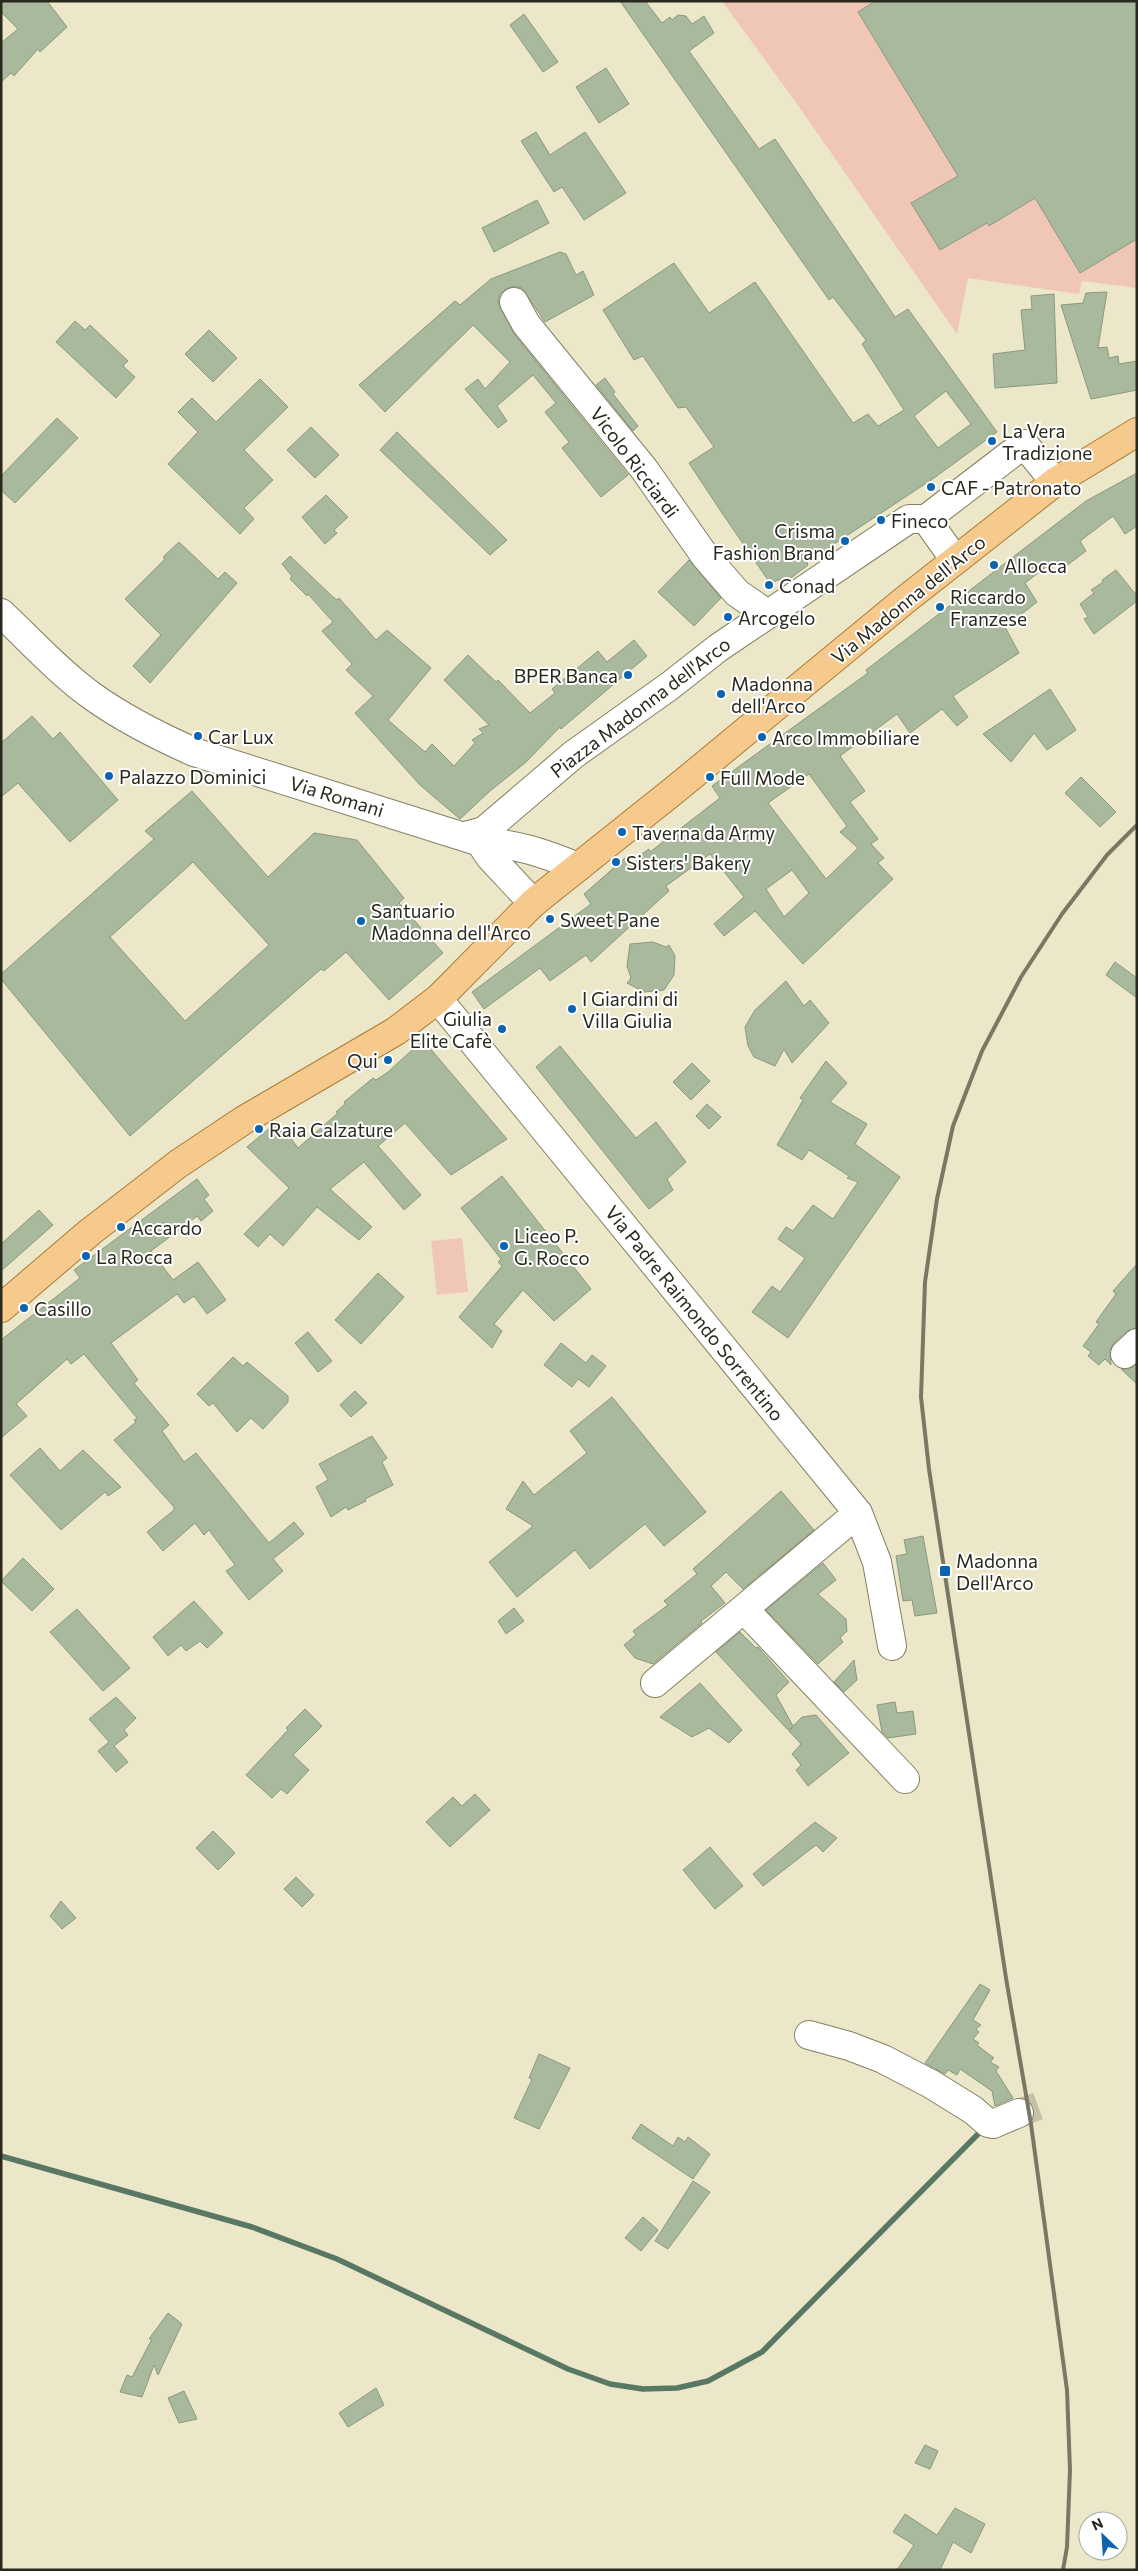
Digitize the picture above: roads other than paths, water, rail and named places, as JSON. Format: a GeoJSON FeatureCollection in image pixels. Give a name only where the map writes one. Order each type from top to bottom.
{"type":"FeatureCollection","features":[{"type":"Feature","properties":{"kind":"main road","name":"Via Madonna dell'Arco"},"geometry":{"type":"LineString","coordinates":[[1,1308],[90,1232],[178,1164],[244,1120],[396,1031],[438,998],[533,903],[655,806],[955,560],[1055,482],[1137,432]]}},
{"type":"Feature","properties":{"kind":"street","name":"Vicolo Ricciardi"},"geometry":{"type":"LineString","coordinates":[[514,302],[526,324],[644,469],[705,556],[737,593],[766,613]]}},
{"type":"Feature","properties":{"kind":"street","name":"Piazza Madonna dell'Arco"},"geometry":{"type":"LineString","coordinates":[[472,839],[484,831],[573,755],[766,613],[909,519],[926,519],[1024,444],[1055,482]]}},
{"type":"Feature","properties":{"kind":"street"},"geometry":{"type":"LineString","coordinates":[[926,519],[955,560]]}},
{"type":"Feature","properties":{"kind":"street","name":"Via Romani"},"geometry":{"type":"LineString","coordinates":[[1,613],[91,696],[134,724],[166,740],[194,752],[472,839],[504,843],[547,854],[578,867]]}},
{"type":"Feature","properties":{"kind":"street"},"geometry":{"type":"LineString","coordinates":[[472,839],[533,903]]}},
{"type":"Feature","properties":{"kind":"street","name":"Via Padre Raimondo Sorrentino"},"geometry":{"type":"LineString","coordinates":[[438,998],[858,1513],[877,1562],[892,1646]]}},
{"type":"Feature","properties":{"kind":"street"},"geometry":{"type":"LineString","coordinates":[[655,1683],[858,1513]]}},
{"type":"Feature","properties":{"kind":"street"},"geometry":{"type":"LineString","coordinates":[[744,1609],[905,1779]]}},
{"type":"Feature","properties":{"kind":"street"},"geometry":{"type":"LineString","coordinates":[[809,2035],[849,2046],[891,2063],[932,2084],[973,2110],[988,2124],[993,2124],[1019,2113]]}},
{"type":"Feature","properties":{"kind":"waterway"},"geometry":{"type":"LineString","coordinates":[[1,2156],[252,2227],[337,2259],[568,2369],[610,2384],[643,2389],[677,2388],[708,2381],[762,2352],[984,2128]]}},
{"type":"Feature","properties":{"kind":"tunnel"},"geometry":{"type":"LineString","coordinates":[[1019,2113],[1038,2106]]}},
{"type":"Feature","properties":{"kind":"railway"},"geometry":{"type":"LineString","coordinates":[[1063,2570],[1067,2547],[1070,2470],[1067,2390],[1031,2124],[1006,1978],[929,1469],[921,1397],[925,1282],[937,1199],[953,1126],[982,1051],[1021,977],[1062,914],[1107,855],[1137,825]]}},
{"type":"Feature","properties":{"kind":"place","name":"La Vera Tradizione"},"geometry":{"type":"Point","coordinates":[992,441]}},
{"type":"Feature","properties":{"kind":"place","name":"CAF - Patronato"},"geometry":{"type":"Point","coordinates":[931,487]}},
{"type":"Feature","properties":{"kind":"place","name":"Fineco"},"geometry":{"type":"Point","coordinates":[881,520]}},
{"type":"Feature","properties":{"kind":"place","name":"Crisma Fashion Brand"},"geometry":{"type":"Point","coordinates":[845,541]}},
{"type":"Feature","properties":{"kind":"place","name":"Allocca"},"geometry":{"type":"Point","coordinates":[994,565]}},
{"type":"Feature","properties":{"kind":"place","name":"Conad"},"geometry":{"type":"Point","coordinates":[769,585]}},
{"type":"Feature","properties":{"kind":"place","name":"Riccardo Franzese"},"geometry":{"type":"Point","coordinates":[940,607]}},
{"type":"Feature","properties":{"kind":"place","name":"Arcogelo"},"geometry":{"type":"Point","coordinates":[728,617]}},
{"type":"Feature","properties":{"kind":"place","name":"BPER Banca"},"geometry":{"type":"Point","coordinates":[628,675]}},
{"type":"Feature","properties":{"kind":"place","name":"Madonna dell'Arco"},"geometry":{"type":"Point","coordinates":[721,694]}},
{"type":"Feature","properties":{"kind":"place","name":"Car Lux"},"geometry":{"type":"Point","coordinates":[198,736]}},
{"type":"Feature","properties":{"kind":"place","name":"Arco Immobiliare"},"geometry":{"type":"Point","coordinates":[762,737]}},
{"type":"Feature","properties":{"kind":"place","name":"Palazzo Dominici"},"geometry":{"type":"Point","coordinates":[109,776]}},
{"type":"Feature","properties":{"kind":"place","name":"Full Mode"},"geometry":{"type":"Point","coordinates":[710,777]}},
{"type":"Feature","properties":{"kind":"place","name":"Taverna da Army"},"geometry":{"type":"Point","coordinates":[622,832]}},
{"type":"Feature","properties":{"kind":"place","name":"Sisters' Bakery"},"geometry":{"type":"Point","coordinates":[616,862]}},
{"type":"Feature","properties":{"kind":"place","name":"Sweet Pane"},"geometry":{"type":"Point","coordinates":[550,919]}},
{"type":"Feature","properties":{"kind":"place","name":"Santuario Madonna dell'Arco"},"geometry":{"type":"Point","coordinates":[361,921]}},
{"type":"Feature","properties":{"kind":"place","name":"I Giardini di Villa Giulia"},"geometry":{"type":"Point","coordinates":[572,1009]}},
{"type":"Feature","properties":{"kind":"place","name":"Giulia Elite Cafè"},"geometry":{"type":"Point","coordinates":[502,1029]}},
{"type":"Feature","properties":{"kind":"place","name":"Qui"},"geometry":{"type":"Point","coordinates":[388,1060]}},
{"type":"Feature","properties":{"kind":"place","name":"Raia Calzature"},"geometry":{"type":"Point","coordinates":[259,1129]}},
{"type":"Feature","properties":{"kind":"place","name":"Accardo"},"geometry":{"type":"Point","coordinates":[121,1227]}},
{"type":"Feature","properties":{"kind":"place","name":"Liceo P. G. Rocco"},"geometry":{"type":"Point","coordinates":[504,1246]}},
{"type":"Feature","properties":{"kind":"place","name":"La Rocca"},"geometry":{"type":"Point","coordinates":[86,1256]}},
{"type":"Feature","properties":{"kind":"place","name":"Casillo"},"geometry":{"type":"Point","coordinates":[24,1308]}},
{"type":"Feature","properties":{"kind":"place","name":"Madonna Dell'Arco"},"geometry":{"type":"Point","coordinates":[945,1571]}}]}
